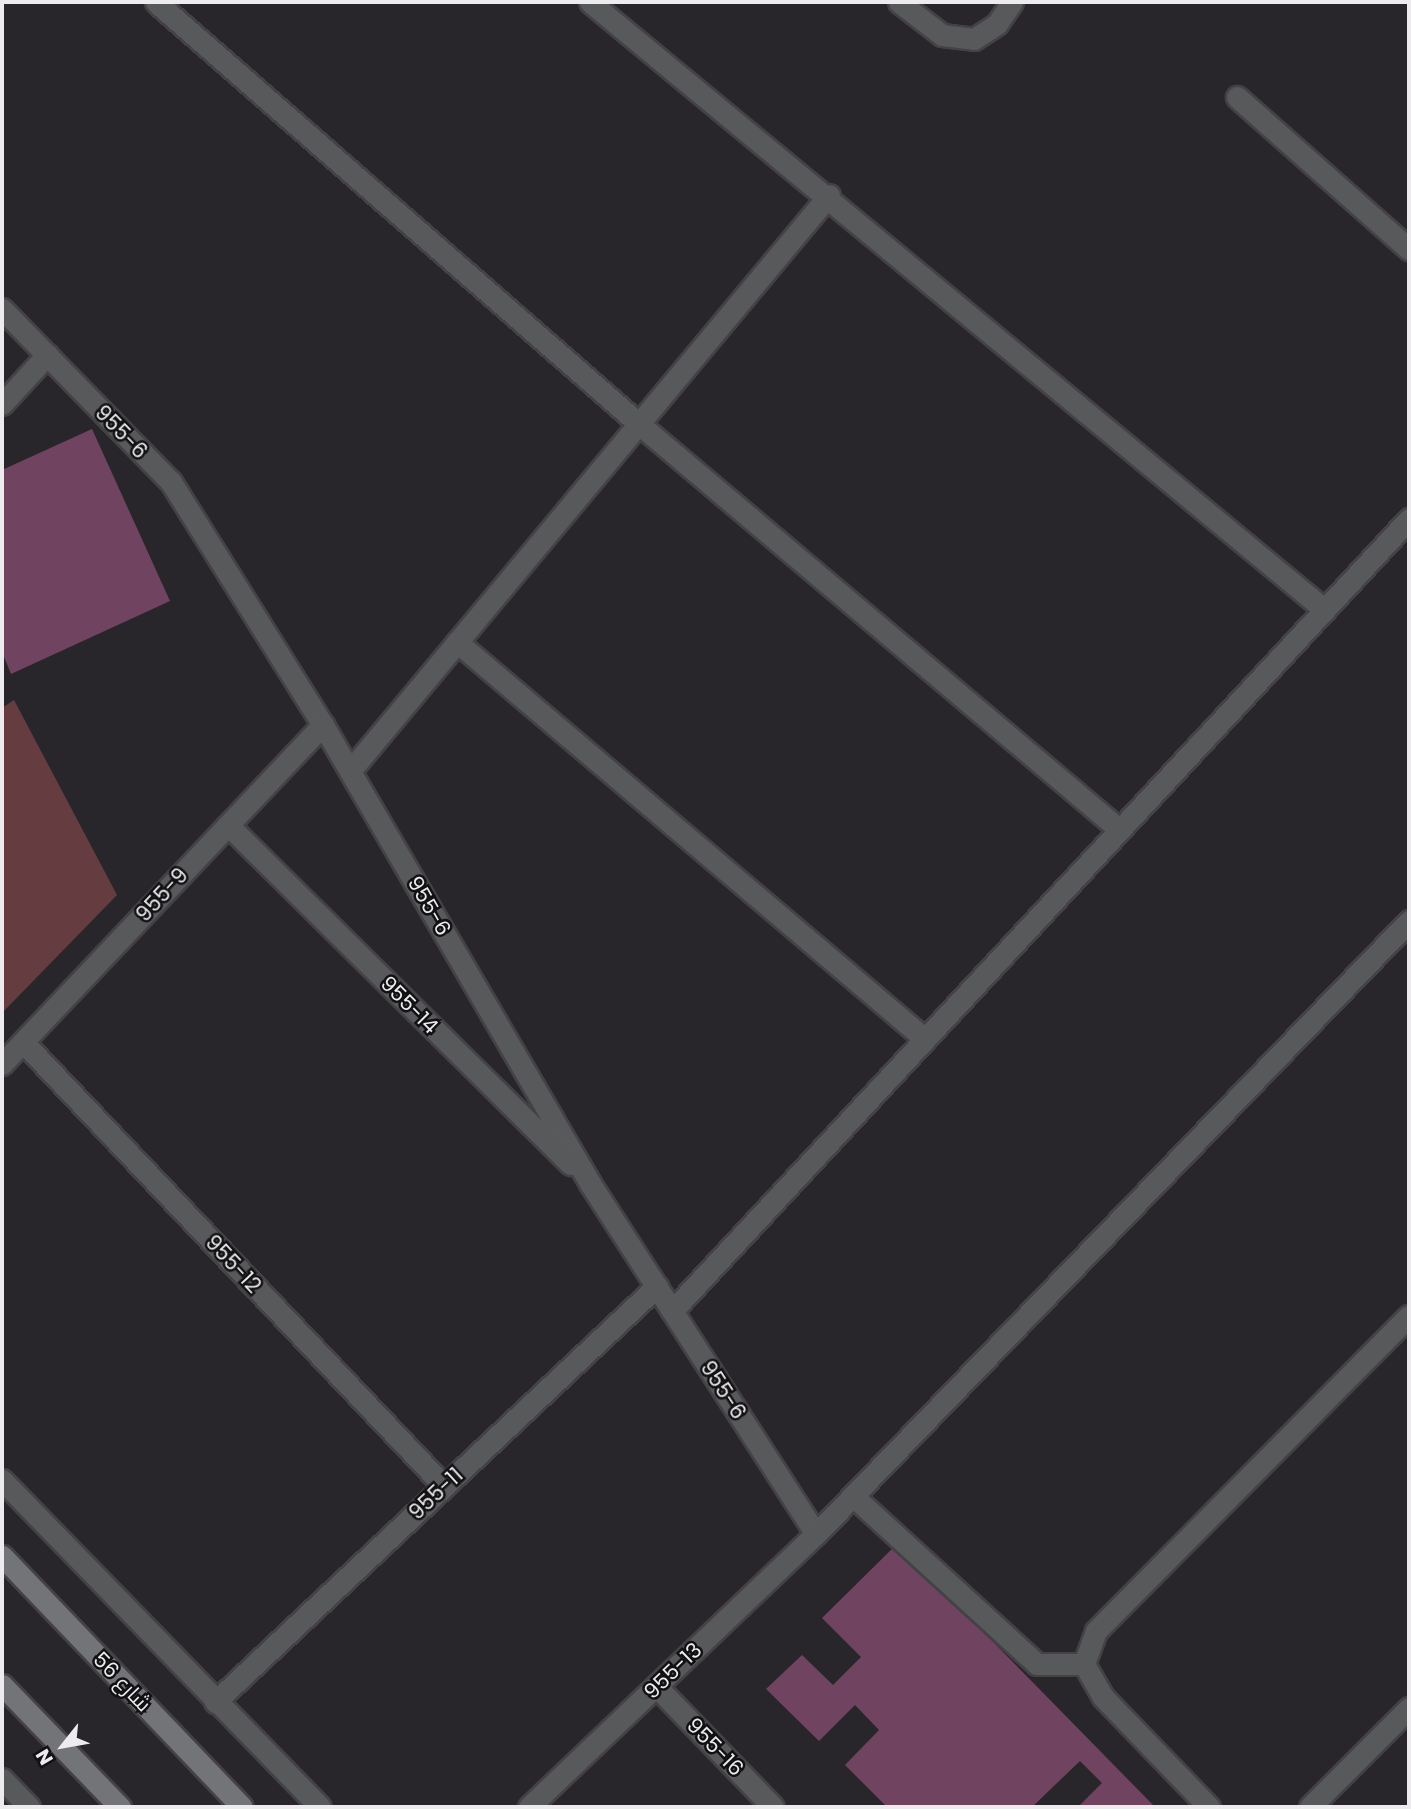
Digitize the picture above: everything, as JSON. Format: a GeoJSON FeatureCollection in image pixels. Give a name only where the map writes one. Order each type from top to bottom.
{"type":"FeatureCollection","features":[{"type":"Feature","properties":{"kind":"street"},"geometry":{"type":"LineString","coordinates":[[156,2],[639,424],[1120,830]]}},
{"type":"Feature","properties":{"kind":"street"},"geometry":{"type":"LineString","coordinates":[[590,2],[829,195],[1325,610]]}},
{"type":"Feature","properties":{"kind":"street"},"geometry":{"type":"LineString","coordinates":[[899,2],[942,35],[974,39],[997,24],[1012,2]]}},
{"type":"Feature","properties":{"kind":"street"},"geometry":{"type":"LineString","coordinates":[[1237,97],[1409,249]]}},
{"type":"Feature","properties":{"kind":"street"},"geometry":{"type":"LineString","coordinates":[[350,771],[829,195]]}},
{"type":"Feature","properties":{"kind":"street","name":"955-6"},"geometry":{"type":"LineString","coordinates":[[2,309],[171,482],[323,725],[591,1185],[816,1534]]}},
{"type":"Feature","properties":{"kind":"street"},"geometry":{"type":"LineString","coordinates":[[2,404],[47,355]]}},
{"type":"Feature","properties":{"kind":"street"},"geometry":{"type":"LineString","coordinates":[[672,1311],[1409,519]]}},
{"type":"Feature","properties":{"kind":"street"},"geometry":{"type":"LineString","coordinates":[[457,642],[925,1039]]}},
{"type":"Feature","properties":{"kind":"street","name":"955-9"},"geometry":{"type":"LineString","coordinates":[[2,1064],[323,725]]}},
{"type":"Feature","properties":{"kind":"street","name":"955-14"},"geometry":{"type":"LineString","coordinates":[[228,825],[591,1185]]}},
{"type":"Feature","properties":{"kind":"street","name":"955-13"},"geometry":{"type":"LineString","coordinates":[[529,1807],[816,1534],[1409,921]]}},
{"type":"Feature","properties":{"kind":"street","name":"955-12"},"geometry":{"type":"LineString","coordinates":[[23,1042],[444,1486]]}},
{"type":"Feature","properties":{"kind":"street","name":"955-11"},"geometry":{"type":"LineString","coordinates":[[215,1702],[657,1286]]}},
{"type":"Feature","properties":{"kind":"street"},"geometry":{"type":"LineString","coordinates":[[1209,1807],[1103,1697],[1084,1664],[1096,1631],[1409,1316]]}},
{"type":"Feature","properties":{"kind":"street"},"geometry":{"type":"LineString","coordinates":[[2,1480],[320,1807]]}},
{"type":"Feature","properties":{"kind":"street"},"geometry":{"type":"LineString","coordinates":[[853,1496],[1037,1664],[1084,1664]]}},
{"type":"Feature","properties":{"kind":"street","name":"شارع 56"},"geometry":{"type":"LineString","coordinates":[[2,1556],[242,1807]]}},
{"type":"Feature","properties":{"kind":"street"},"geometry":{"type":"LineString","coordinates":[[2,1685],[120,1807]]}},
{"type":"Feature","properties":{"kind":"street","name":"955-16"},"geometry":{"type":"LineString","coordinates":[[656,1686],[773,1807]]}},
{"type":"Feature","properties":{"kind":"street"},"geometry":{"type":"LineString","coordinates":[[1310,1807],[1409,1708]]}},
{"type":"Feature","properties":{"kind":"street"},"geometry":{"type":"LineString","coordinates":[[2,1779],[29,1807]]}},
{"type":"Feature","properties":{"kind":"shaded area"},"geometry":{"type":"Polygon","coordinates":[[[14,700],[117,895],[2,1013],[2,708],[14,700]]]}},
{"type":"Feature","properties":{"kind":"building"},"geometry":{"type":"Polygon","coordinates":[[[92,429],[170,601],[11,674],[2,652],[2,470],[92,429]]]}},
{"type":"Feature","properties":{"kind":"building"},"geometry":{"type":"Polygon","coordinates":[[[897,1544],[1155,1807],[1078,1807],[1102,1783],[1080,1761],[1032,1807],[887,1807],[845,1765],[879,1730],[855,1705],[819,1741],[766,1689],[802,1655],[833,1685],[861,1657],[822,1618],[897,1544]]]}}]}
